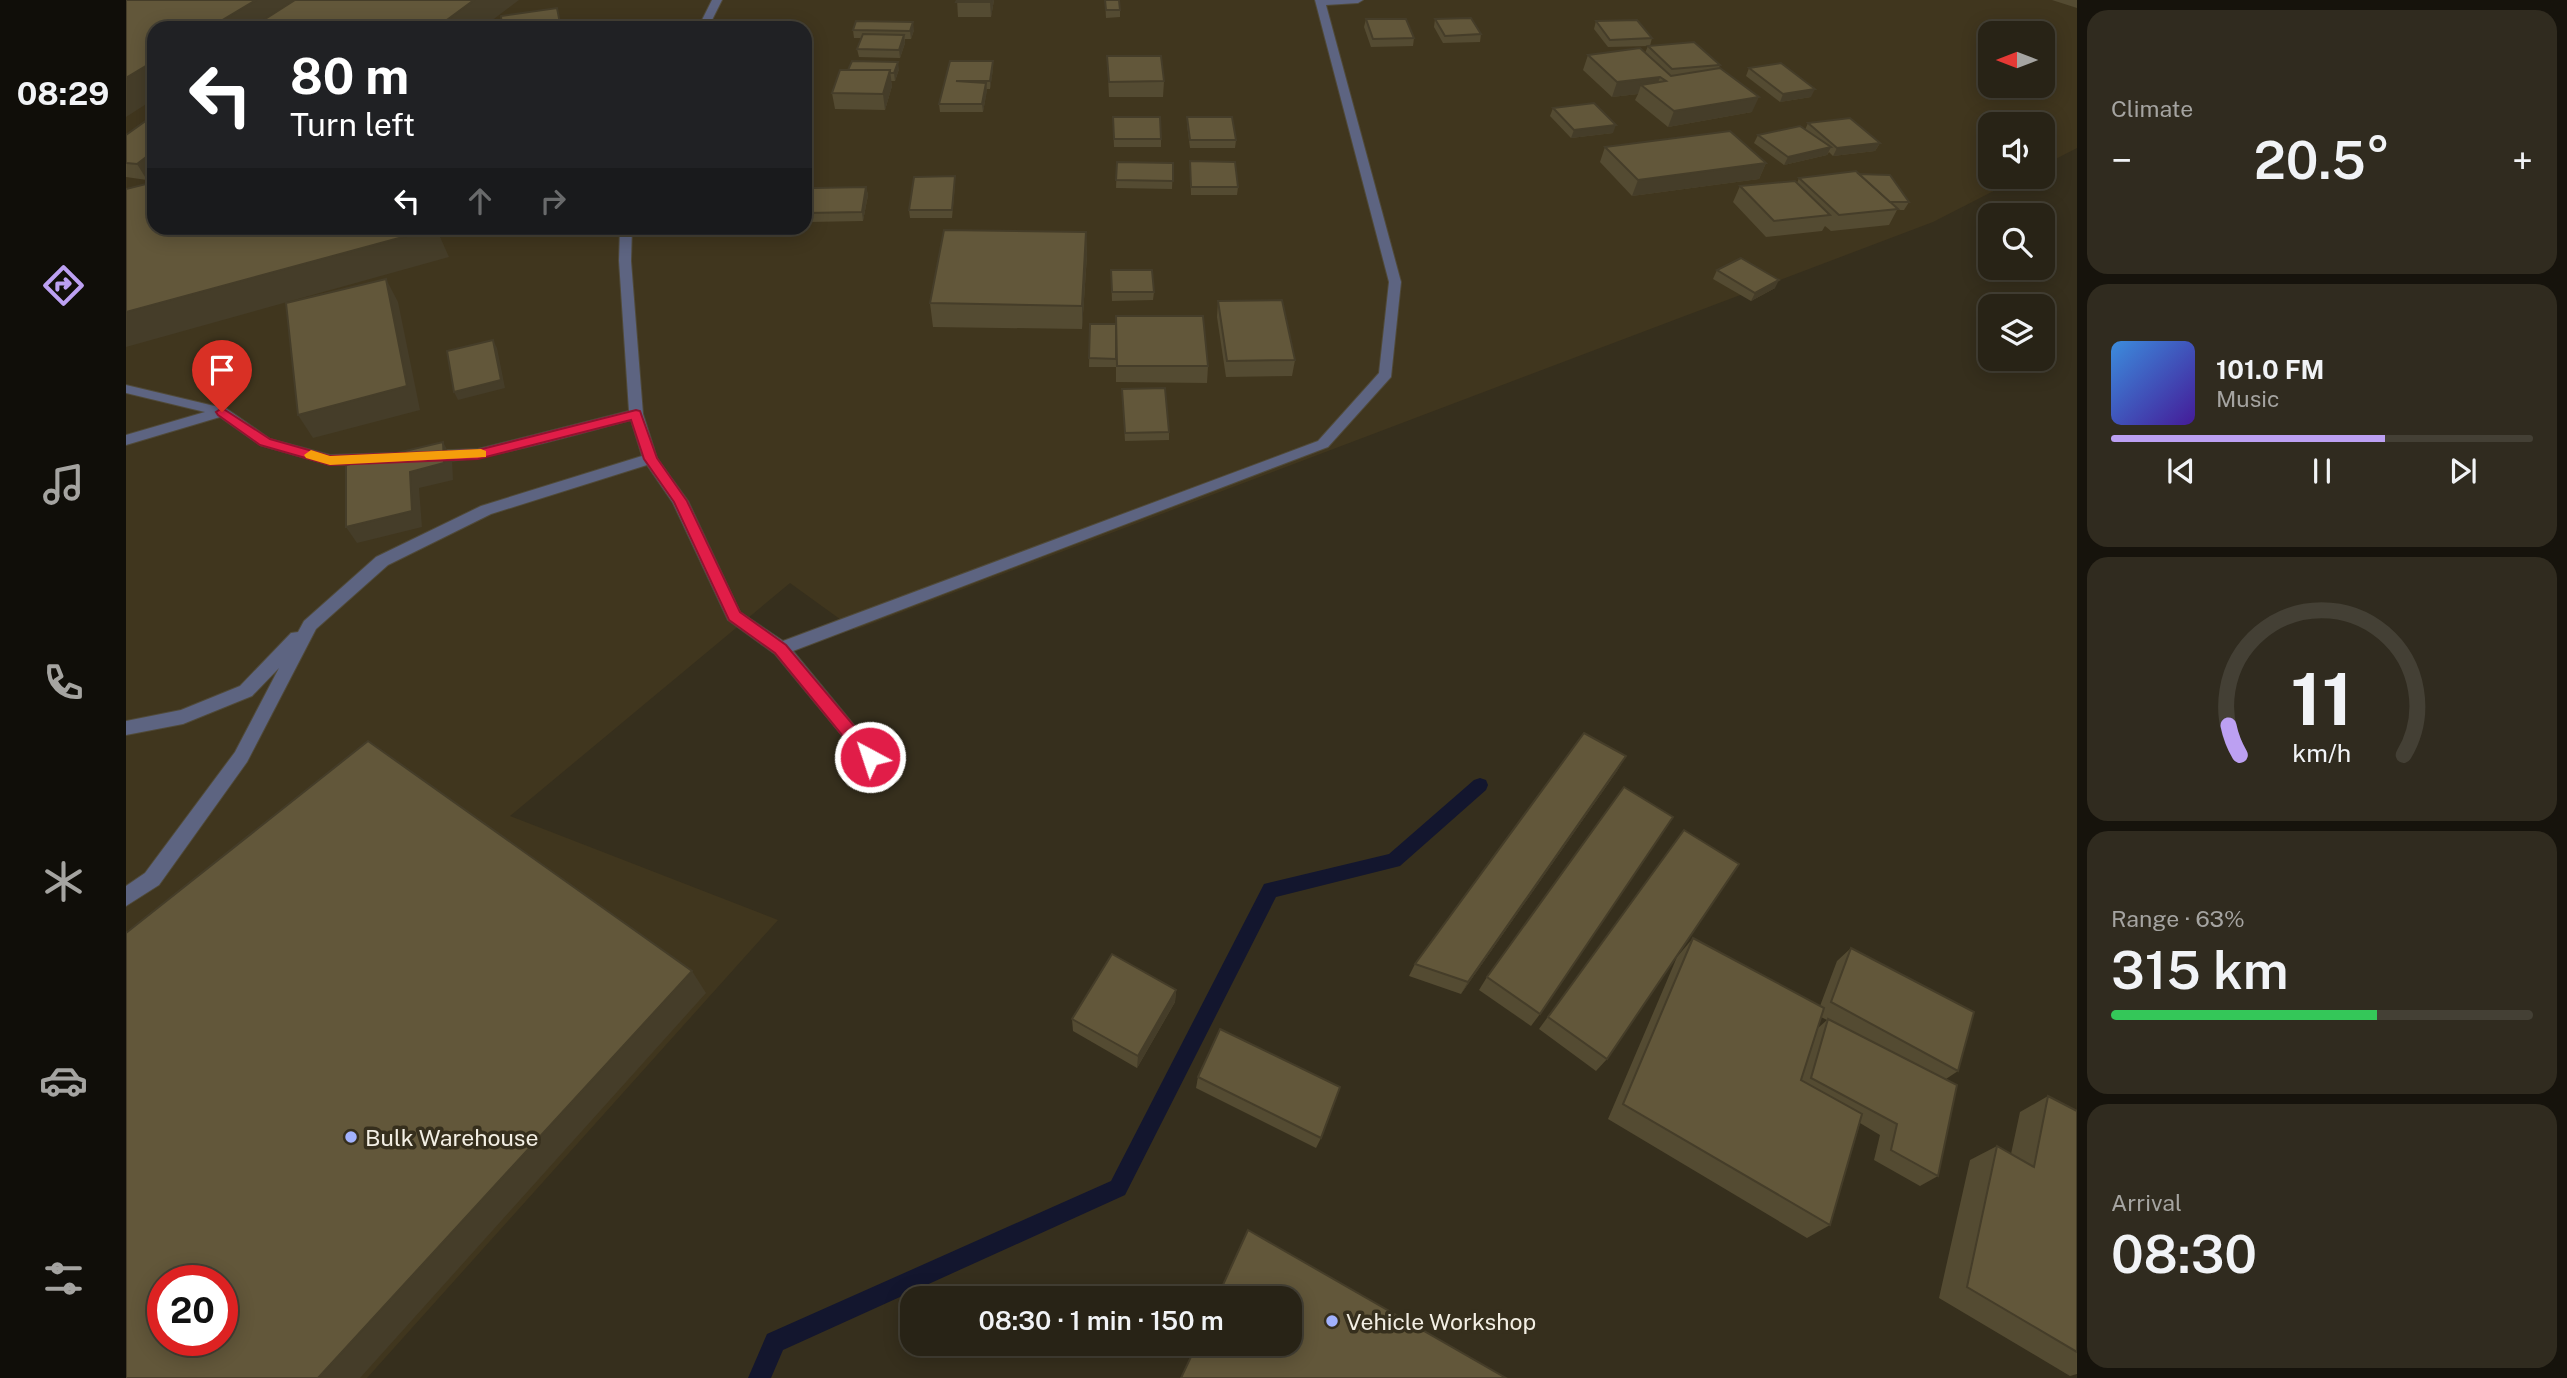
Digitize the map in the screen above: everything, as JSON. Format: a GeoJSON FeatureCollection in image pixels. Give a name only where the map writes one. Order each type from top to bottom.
{"type":"FeatureCollection","features":[{"type":"Feature","properties":{"kind":"lane"},"geometry":{"type":"LineString","coordinates":[[706,21],[717,0]]}},
{"type":"Feature","properties":{"kind":"lane"},"geometry":{"type":"LineString","coordinates":[[781,649],[1324,444],[1385,374],[1395,282],[1320,1],[1358,0]]}},
{"type":"Feature","properties":{"kind":"lane"},"geometry":{"type":"LineString","coordinates":[[626,235],[625,261],[636,414],[650,459],[680,501],[734,616],[781,649],[870,757]]}},
{"type":"Feature","properties":{"kind":"lane"},"geometry":{"type":"LineString","coordinates":[[126,389],[222,412],[265,442],[330,460],[478,454],[636,414]]}},
{"type":"Feature","properties":{"kind":"lane"},"geometry":{"type":"LineString","coordinates":[[126,440],[222,412]]}},
{"type":"Feature","properties":{"kind":"lane"},"geometry":{"type":"LineString","coordinates":[[126,728],[183,718],[246,691],[310,625],[382,561],[486,510],[650,459]]}},
{"type":"Feature","properties":{"kind":"lane"},"geometry":{"type":"LineString","coordinates":[[126,897],[152,878],[241,758],[310,625]]}},
{"type":"Feature","properties":{"kind":"shaded area"},"geometry":{"type":"Polygon","coordinates":[[[126,0],[2077,0],[2077,148],[2055,159],[2055,112],[1978,112],[1978,189],[1998,189],[1933,222],[855,630],[790,583],[510,816],[778,920],[367,1378],[126,1378],[126,0]]]}},
{"type":"Feature","properties":{"kind":"building"},"geometry":{"type":"Polygon","coordinates":[[[126,0],[256,0],[221,21],[147,21],[147,65],[126,78],[126,0]]]}},
{"type":"Feature","properties":{"kind":"building"},"geometry":{"type":"Polygon","coordinates":[[[295,0],[474,0],[446,21],[262,21],[295,0]]]}},
{"type":"Feature","properties":{"kind":"building"},"geometry":{"type":"Polygon","coordinates":[[[957,0],[991,0],[956,2],[957,0]]]}},
{"type":"Feature","properties":{"kind":"building"},"geometry":{"type":"Polygon","coordinates":[[[1105,0],[1119,0],[1120,10],[1106,10],[1105,0]]]}},
{"type":"Feature","properties":{"kind":"building"},"geometry":{"type":"Polygon","coordinates":[[[557,8],[560,21],[501,21],[501,16],[557,8]]]}},
{"type":"Feature","properties":{"kind":"building"},"geometry":{"type":"Polygon","coordinates":[[[1471,18],[1481,34],[1445,36],[1435,19],[1471,18]]]}},
{"type":"Feature","properties":{"kind":"building"},"geometry":{"type":"Polygon","coordinates":[[[1366,19],[1406,19],[1414,38],[1373,39],[1366,19]]]}},
{"type":"Feature","properties":{"kind":"building"},"geometry":{"type":"Polygon","coordinates":[[[1637,20],[1652,38],[1610,40],[1596,21],[1637,20]]]}},
{"type":"Feature","properties":{"kind":"building"},"geometry":{"type":"Polygon","coordinates":[[[856,21],[913,22],[910,31],[853,30],[856,21]]]}},
{"type":"Feature","properties":{"kind":"building"},"geometry":{"type":"Polygon","coordinates":[[[863,34],[904,35],[899,50],[857,49],[863,34]]]}},
{"type":"Feature","properties":{"kind":"building"},"geometry":{"type":"Polygon","coordinates":[[[1694,42],[1720,65],[1672,69],[1648,46],[1694,42]]]}},
{"type":"Feature","properties":{"kind":"building"},"geometry":{"type":"Polygon","coordinates":[[[1640,48],[1671,76],[1720,68],[1759,97],[1674,111],[1641,85],[1666,81],[1660,77],[1617,82],[1588,55],[1640,48]]]}},
{"type":"Feature","properties":{"kind":"building"},"geometry":{"type":"Polygon","coordinates":[[[1107,56],[1161,56],[1164,81],[1109,82],[1107,56]]]}},
{"type":"Feature","properties":{"kind":"building"},"geometry":{"type":"Polygon","coordinates":[[[852,61],[898,62],[894,73],[890,73],[890,70],[848,70],[852,61]]]}},
{"type":"Feature","properties":{"kind":"building"},"geometry":{"type":"Polygon","coordinates":[[[950,61],[993,61],[990,81],[956,81],[986,83],[982,104],[939,104],[950,61]]]}},
{"type":"Feature","properties":{"kind":"building"},"geometry":{"type":"Polygon","coordinates":[[[1781,63],[1815,89],[1783,94],[1749,68],[1781,63]]]}},
{"type":"Feature","properties":{"kind":"building"},"geometry":{"type":"Polygon","coordinates":[[[840,70],[890,70],[883,94],[832,93],[840,70]]]}},
{"type":"Feature","properties":{"kind":"building"},"geometry":{"type":"Polygon","coordinates":[[[1594,103],[1616,125],[1574,130],[1553,108],[1594,103]]]}},
{"type":"Feature","properties":{"kind":"building"},"geometry":{"type":"Polygon","coordinates":[[[1113,117],[1160,117],[1161,139],[1114,139],[1113,117]]]}},
{"type":"Feature","properties":{"kind":"building"},"geometry":{"type":"Polygon","coordinates":[[[1187,117],[1232,117],[1236,140],[1190,140],[1187,117]]]}},
{"type":"Feature","properties":{"kind":"building"},"geometry":{"type":"Polygon","coordinates":[[[1850,118],[1880,143],[1837,148],[1808,123],[1850,118]]]}},
{"type":"Feature","properties":{"kind":"building"},"geometry":{"type":"Polygon","coordinates":[[[147,120],[147,156],[137,164],[126,163],[126,135],[147,120]]]}},
{"type":"Feature","properties":{"kind":"building"},"geometry":{"type":"Polygon","coordinates":[[[1800,126],[1831,147],[1788,157],[1758,135],[1800,126]]]}},
{"type":"Feature","properties":{"kind":"building"},"geometry":{"type":"Polygon","coordinates":[[[1730,131],[1766,163],[1638,180],[1605,147],[1730,131]]]}},
{"type":"Feature","properties":{"kind":"building"},"geometry":{"type":"Polygon","coordinates":[[[1190,161],[1235,162],[1238,187],[1191,187],[1190,161]]]}},
{"type":"Feature","properties":{"kind":"building"},"geometry":{"type":"Polygon","coordinates":[[[1117,162],[1173,163],[1173,181],[1116,180],[1117,162]]]}},
{"type":"Feature","properties":{"kind":"building"},"geometry":{"type":"Polygon","coordinates":[[[1856,171],[1898,209],[1839,215],[1799,178],[1856,171]]]}},
{"type":"Feature","properties":{"kind":"building"},"geometry":{"type":"Polygon","coordinates":[[[1859,174],[1890,175],[1909,202],[1890,202],[1859,174]]]}},
{"type":"Feature","properties":{"kind":"building"},"geometry":{"type":"Polygon","coordinates":[[[955,176],[952,210],[909,210],[914,177],[955,176]]]}},
{"type":"Feature","properties":{"kind":"building"},"geometry":{"type":"Polygon","coordinates":[[[1795,181],[1830,215],[1774,221],[1740,186],[1795,181]]]}},
{"type":"Feature","properties":{"kind":"building"},"geometry":{"type":"Polygon","coordinates":[[[147,184],[147,235],[410,235],[126,312],[126,189],[147,184]]]}},
{"type":"Feature","properties":{"kind":"building"},"geometry":{"type":"Polygon","coordinates":[[[866,187],[862,212],[812,213],[813,188],[866,187]]]}},
{"type":"Feature","properties":{"kind":"building"},"geometry":{"type":"Polygon","coordinates":[[[944,230],[1086,232],[1082,306],[930,303],[944,230]]]}},
{"type":"Feature","properties":{"kind":"building"},"geometry":{"type":"Polygon","coordinates":[[[1741,258],[1779,280],[1755,293],[1717,270],[1741,258]]]}},
{"type":"Feature","properties":{"kind":"building"},"geometry":{"type":"Polygon","coordinates":[[[1111,270],[1152,270],[1154,292],[1112,292],[1111,270]]]}},
{"type":"Feature","properties":{"kind":"building"},"geometry":{"type":"Polygon","coordinates":[[[386,279],[407,386],[298,415],[286,303],[386,279]]]}},
{"type":"Feature","properties":{"kind":"building"},"geometry":{"type":"Polygon","coordinates":[[[1282,300],[1295,360],[1227,361],[1218,301],[1282,300]]]}},
{"type":"Feature","properties":{"kind":"building"},"geometry":{"type":"Polygon","coordinates":[[[1116,316],[1203,316],[1208,366],[1117,366],[1116,316]]]}},
{"type":"Feature","properties":{"kind":"building"},"geometry":{"type":"Polygon","coordinates":[[[1090,324],[1116,324],[1116,359],[1089,358],[1090,324]]]}},
{"type":"Feature","properties":{"kind":"building"},"geometry":{"type":"Polygon","coordinates":[[[493,340],[501,380],[454,392],[447,351],[493,340]]]}},
{"type":"Feature","properties":{"kind":"building"},"geometry":{"type":"Polygon","coordinates":[[[1165,388],[1169,432],[1125,433],[1122,389],[1165,388]]]}},
{"type":"Feature","properties":{"kind":"building"},"geometry":{"type":"Polygon","coordinates":[[[443,442],[444,463],[410,472],[412,511],[346,527],[346,465],[443,442]]]}},
{"type":"Feature","properties":{"kind":"building"},"geometry":{"type":"Polygon","coordinates":[[[1584,733],[1626,756],[1468,982],[1415,964],[1584,733]]]}},
{"type":"Feature","properties":{"kind":"building","name":"Bulk Warehouse"},"geometry":{"type":"Polygon","coordinates":[[[368,741],[692,971],[318,1378],[126,1378],[126,933],[368,741]]]}},
{"type":"Feature","properties":{"kind":"building"},"geometry":{"type":"Polygon","coordinates":[[[1624,787],[1673,817],[1540,1014],[1487,977],[1624,787]]]}},
{"type":"Feature","properties":{"kind":"building"},"geometry":{"type":"Polygon","coordinates":[[[1684,830],[1739,864],[1607,1059],[1548,1017],[1684,830]]]}},
{"type":"Feature","properties":{"kind":"building"},"geometry":{"type":"Polygon","coordinates":[[[1693,938],[1824,1008],[1801,1080],[1862,1114],[1830,1225],[1623,1104],[1693,938]]]}},
{"type":"Feature","properties":{"kind":"building"},"geometry":{"type":"Polygon","coordinates":[[[1851,948],[1974,1012],[1958,1071],[1831,1002],[1851,948]]]}},
{"type":"Feature","properties":{"kind":"building"},"geometry":{"type":"Polygon","coordinates":[[[1112,954],[1176,990],[1138,1056],[1072,1019],[1112,954]]]}},
{"type":"Feature","properties":{"kind":"building"},"geometry":{"type":"Polygon","coordinates":[[[1828,1019],[1957,1085],[1938,1176],[1891,1150],[1897,1124],[1811,1078],[1828,1019]]]}},
{"type":"Feature","properties":{"kind":"building"},"geometry":{"type":"Polygon","coordinates":[[[1220,1029],[1340,1087],[1321,1138],[1198,1077],[1220,1029]]]}},
{"type":"Feature","properties":{"kind":"building"},"geometry":{"type":"Polygon","coordinates":[[[2048,1096],[2077,1111],[2077,1352],[1967,1287],[1997,1146],[2034,1167],[2048,1096]]]}},
{"type":"Feature","properties":{"kind":"building","name":"Vehicle Workshop"},"geometry":{"type":"Polygon","coordinates":[[[1248,1230],[1506,1378],[1181,1378],[1191,1356],[1302,1356],[1302,1286],[1222,1286],[1248,1230]]]}},
{"type":"Feature","properties":{"kind":"waterway"},"geometry":{"type":"LineString","coordinates":[[759,1378],[775,1342],[1118,1188],[1270,890],[1394,861],[1480,785]]}},
{"type":"Feature","properties":{"kind":"slow traffic"},"geometry":{"type":"LineString","coordinates":[[311,455],[330,460],[481,454]]}},
{"type":"Feature","properties":{"kind":"place","name":"Bulk Warehouse"},"geometry":{"type":"Point","coordinates":[351,1137]}},
{"type":"Feature","properties":{"kind":"place","name":"Vehicle Workshop"},"geometry":{"type":"Point","coordinates":[1332,1321]}},
{"type":"Feature","properties":{"kind":"route"},"geometry":{"type":"LineString","coordinates":[[222,412],[265,442],[330,460],[478,454],[636,414],[650,459],[680,501],[734,616],[781,649],[870,757]]}}]}
